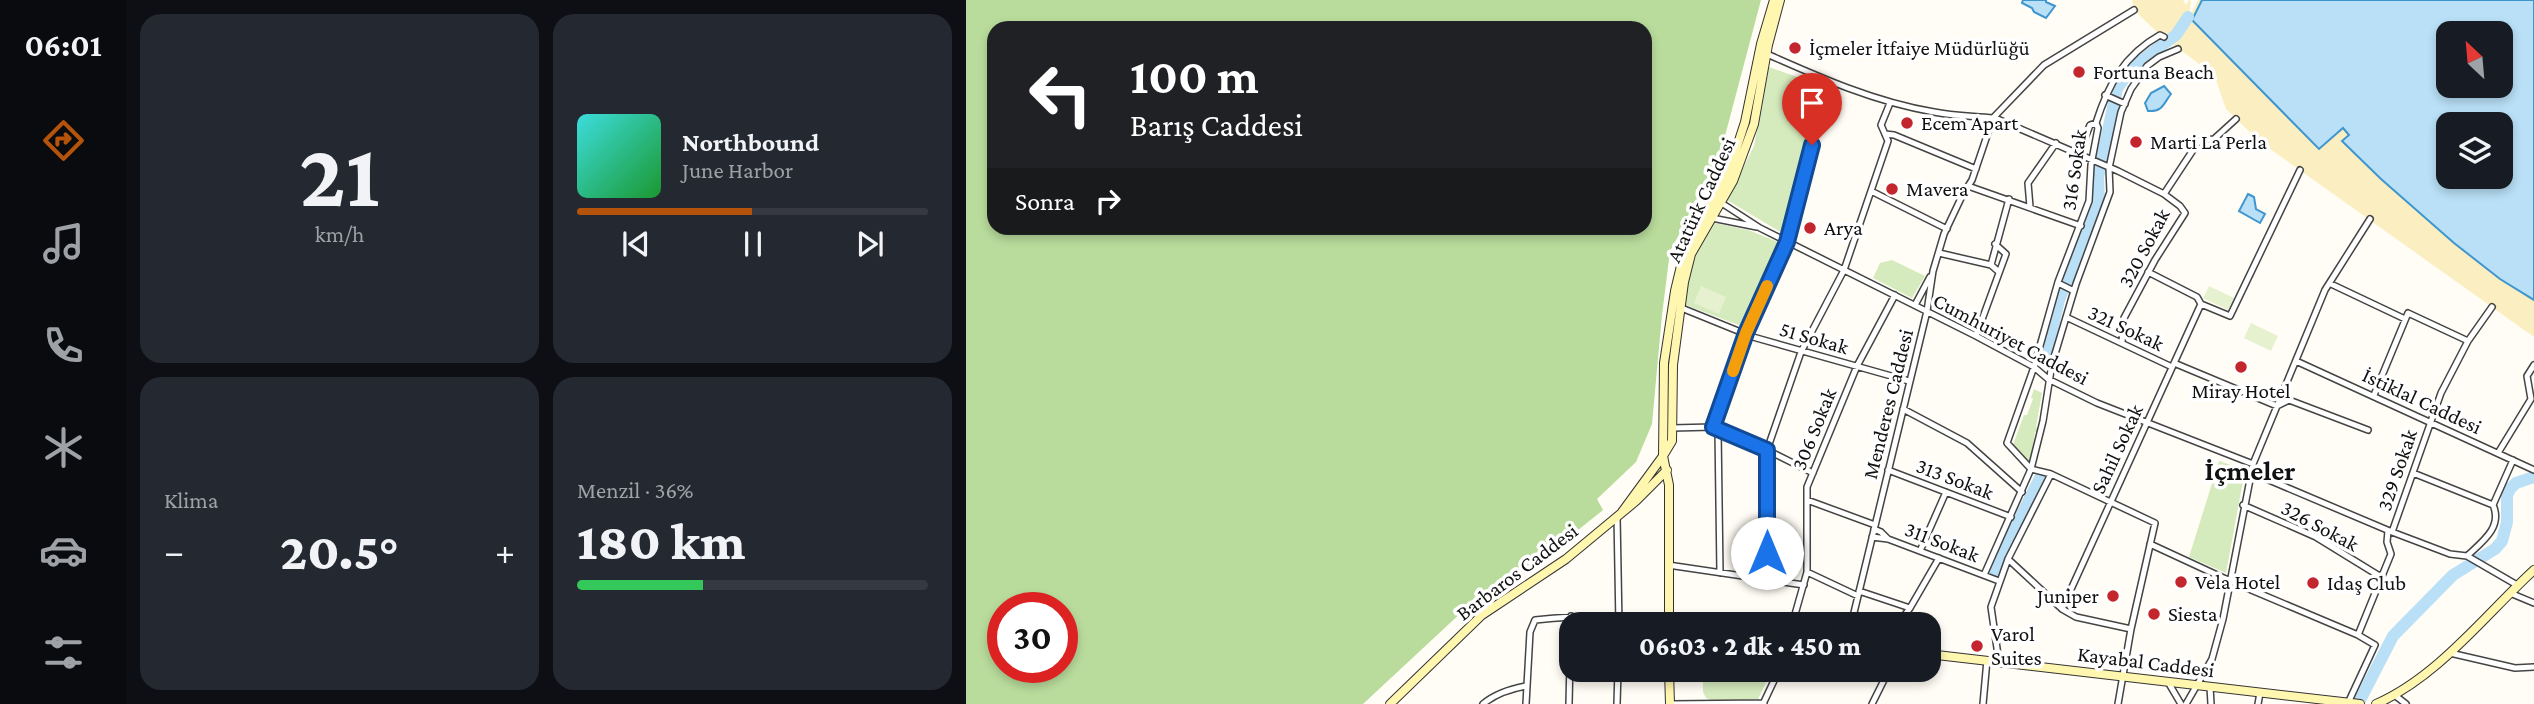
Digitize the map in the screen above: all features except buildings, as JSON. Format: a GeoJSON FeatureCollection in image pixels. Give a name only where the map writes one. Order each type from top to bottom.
{"type":"FeatureCollection","features":[{"type":"Feature","properties":{"kind":"street","name":"Atatürk Caddesi"},"geometry":{"type":"LineString","coordinates":[[1668,612],[1667,470],[1663,456],[1664,363],[1691,254],[1717,201],[1745,121],[1761,44],[1774,0]]}},
{"type":"Feature","properties":{"kind":"street","name":"Atatürk Caddesi"},"geometry":{"type":"LineString","coordinates":[[1717,201],[1733,181],[1754,124],[1780,0]]}},
{"type":"Feature","properties":{"kind":"street"},"geometry":{"type":"LineString","coordinates":[[1994,118],[2044,65],[2134,10]]}},
{"type":"Feature","properties":{"kind":"street","name":"316 Sokak"},"geometry":{"type":"LineString","coordinates":[[2031,469],[2007,443],[2060,284],[2084,223],[2098,128],[2096,123],[2122,66],[2133,54],[2162,36]]}},
{"type":"Feature","properties":{"kind":"street"},"geometry":{"type":"LineString","coordinates":[[1984,575],[2031,469],[2043,421],[2048,379],[2072,289],[2110,192],[2107,167],[2122,103],[2147,66],[2158,57],[2178,50]]}},
{"type":"Feature","properties":{"kind":"street","name":"320 Sokak"},"geometry":{"type":"LineString","coordinates":[[1767,54],[1827,81],[1890,103],[1936,113],[1994,118],[2079,153],[2164,194],[2180,206],[2185,213],[2148,272],[2124,318],[2122,342]]}},
{"type":"Feature","properties":{"kind":"street"},"geometry":{"type":"LineString","coordinates":[[1720,573],[1716,429],[1746,333],[1787,242],[1827,81]]}},
{"type":"Feature","properties":{"kind":"street"},"geometry":{"type":"LineString","coordinates":[[2107,96],[2122,103]]}},
{"type":"Feature","properties":{"kind":"street"},"geometry":{"type":"LineString","coordinates":[[1768,579],[1767,450],[1801,352],[1844,270],[1888,141],[1881,125],[1890,103]]}},
{"type":"Feature","properties":{"kind":"street","name":"Menderes Caddesi"},"geometry":{"type":"LineString","coordinates":[[1854,612],[1927,311],[1933,271],[1947,229],[1976,169],[1994,118]]}},
{"type":"Feature","properties":{"kind":"street"},"geometry":{"type":"LineString","coordinates":[[2164,194],[2199,141],[2214,139],[2236,119]]}},
{"type":"Feature","properties":{"kind":"street"},"geometry":{"type":"LineString","coordinates":[[2079,153],[2090,125],[2096,123]]}},
{"type":"Feature","properties":{"kind":"street"},"geometry":{"type":"LineString","coordinates":[[1885,134],[1894,135],[1976,169]]}},
{"type":"Feature","properties":{"kind":"street"},"geometry":{"type":"LineString","coordinates":[[2030,207],[2028,183],[2056,143]]}},
{"type":"Feature","properties":{"kind":"street"},"geometry":{"type":"LineString","coordinates":[[2148,272],[2197,297],[2201,304],[2230,316],[2300,170]]}},
{"type":"Feature","properties":{"kind":"street"},"geometry":{"type":"LineString","coordinates":[[1968,186],[2096,226]]}},
{"type":"Feature","properties":{"kind":"street"},"geometry":{"type":"LineString","coordinates":[[1871,191],[1947,229]]}},
{"type":"Feature","properties":{"kind":"street"},"geometry":{"type":"LineString","coordinates":[[1991,265],[2009,199]]}},
{"type":"Feature","properties":{"kind":"street","name":"Cumhuriyet Caddesi"},"geometry":{"type":"LineString","coordinates":[[1717,201],[1760,228],[1976,336],[2034,368],[2048,379],[2097,403],[2253,464]]}},
{"type":"Feature","properties":{"kind":"street","name":"Cumhuriyet Caddesi"},"geometry":{"type":"LineString","coordinates":[[1710,214],[1760,228]]}},
{"type":"Feature","properties":{"kind":"street"},"geometry":{"type":"LineString","coordinates":[[2168,682],[2184,704],[2212,659],[2230,581],[2250,472],[2325,290],[2370,219]]}},
{"type":"Feature","properties":{"kind":"street"},"geometry":{"type":"LineString","coordinates":[[1976,336],[2006,254],[1995,244]]}},
{"type":"Feature","properties":{"kind":"street"},"geometry":{"type":"LineString","coordinates":[[1939,253],[1991,265],[1999,272]]}},
{"type":"Feature","properties":{"kind":"street"},"geometry":{"type":"LineString","coordinates":[[1914,305],[1933,271]]}},
{"type":"Feature","properties":{"kind":"street"},"geometry":{"type":"LineString","coordinates":[[2060,284],[2072,289]]}},
{"type":"Feature","properties":{"kind":"street"},"geometry":{"type":"LineString","coordinates":[[2331,284],[2405,319]]}},
{"type":"Feature","properties":{"kind":"street","name":"306 Sokak"},"geometry":{"type":"LineString","coordinates":[[1796,612],[1807,572],[1807,487],[1857,366],[1895,295]]}},
{"type":"Feature","properties":{"kind":"street","name":"Sahil Sokak"},"geometry":{"type":"LineString","coordinates":[[2062,609],[2201,304]]}},
{"type":"Feature","properties":{"kind":"street","name":"Atatürk Caddesi"},"geometry":{"type":"LineString","coordinates":[[1620,514],[1672,441],[1676,306]]}},
{"type":"Feature","properties":{"kind":"street","name":"51 Sokak"},"geometry":{"type":"LineString","coordinates":[[1676,306],[1801,352],[1909,381]]}},
{"type":"Feature","properties":{"kind":"street","name":"329 Sokak"},"geometry":{"type":"LineString","coordinates":[[2358,635],[2391,554],[2387,542],[2390,532],[2441,393],[2468,341],[2492,307]]}},
{"type":"Feature","properties":{"kind":"street"},"geometry":{"type":"LineString","coordinates":[[2374,395],[2408,313],[2468,341]]}},
{"type":"Feature","properties":{"kind":"street","name":"321 Sokak"},"geometry":{"type":"LineString","coordinates":[[2066,317],[2173,365],[2277,405],[2289,400],[2368,430]]}},
{"type":"Feature","properties":{"kind":"street","name":"İstiklal Caddesi"},"geometry":{"type":"LineString","coordinates":[[2296,361],[2534,470]]}},
{"type":"Feature","properties":{"kind":"street"},"geometry":{"type":"LineString","coordinates":[[2498,453],[2531,399],[2527,376],[2534,365]]}},
{"type":"Feature","properties":{"kind":"street"},"geometry":{"type":"LineString","coordinates":[[1903,409],[1967,443],[2022,492]]}},
{"type":"Feature","properties":{"kind":"street"},"geometry":{"type":"LineString","coordinates":[[1672,428],[1716,429],[1812,472]]}},
{"type":"Feature","properties":{"kind":"street"},"geometry":{"type":"LineString","coordinates":[[2467,556],[2487,537],[2495,524],[2496,513],[2493,505],[2513,460]]}},
{"type":"Feature","properties":{"kind":"street"},"geometry":{"type":"LineString","coordinates":[[2031,469],[2051,474],[2155,523],[2130,629],[2118,704]]}},
{"type":"Feature","properties":{"kind":"street","name":"Barbaros Caddesi"},"geometry":{"type":"LineString","coordinates":[[1390,704],[1482,615],[1566,559],[1667,470]]}},
{"type":"Feature","properties":{"kind":"street","name":"313 Sokak"},"geometry":{"type":"LineString","coordinates":[[1888,470],[2011,517]]}},
{"type":"Feature","properties":{"kind":"street"},"geometry":{"type":"LineString","coordinates":[[2250,472],[2390,532],[2448,553],[2467,556],[2517,585]]}},
{"type":"Feature","properties":{"kind":"street"},"geometry":{"type":"LineString","coordinates":[[2413,473],[2493,505]]}},
{"type":"Feature","properties":{"kind":"street"},"geometry":{"type":"LineString","coordinates":[[1999,662],[1991,607],[2007,559],[2051,474]]}},
{"type":"Feature","properties":{"kind":"street"},"geometry":{"type":"LineString","coordinates":[[1920,551],[1945,492]]}},
{"type":"Feature","properties":{"kind":"street"},"geometry":{"type":"LineString","coordinates":[[1807,500],[1874,527],[1888,539]]}},
{"type":"Feature","properties":{"kind":"street","name":"326 Sokak"},"geometry":{"type":"LineString","coordinates":[[2244,505],[2316,537],[2381,577]]}},
{"type":"Feature","properties":{"kind":"street"},"geometry":{"type":"LineString","coordinates":[[1619,612],[1620,514]]}},
{"type":"Feature","properties":{"kind":"street"},"geometry":{"type":"LineString","coordinates":[[1872,537],[1888,539]]}},
{"type":"Feature","properties":{"kind":"street","name":"311 Sokak"},"geometry":{"type":"LineString","coordinates":[[1888,539],[1999,581]]}},
{"type":"Feature","properties":{"kind":"street"},"geometry":{"type":"LineString","coordinates":[[2150,544],[2358,635],[2375,645],[2348,703]]}},
{"type":"Feature","properties":{"kind":"street"},"geometry":{"type":"LineString","coordinates":[[1907,612],[1939,558]]}},
{"type":"Feature","properties":{"kind":"street"},"geometry":{"type":"LineString","coordinates":[[2007,559],[2062,609],[2076,617],[2130,629]]}},
{"type":"Feature","properties":{"kind":"street"},"geometry":{"type":"LineString","coordinates":[[1668,565],[1804,585]]}},
{"type":"Feature","properties":{"kind":"street"},"geometry":{"type":"LineString","coordinates":[[2376,704],[2392,697],[2450,653],[2534,570]]}},
{"type":"Feature","properties":{"kind":"street"},"geometry":{"type":"LineString","coordinates":[[1807,572],[1859,594],[1910,608]]}},
{"type":"Feature","properties":{"kind":"street"},"geometry":{"type":"LineString","coordinates":[[2510,593],[2534,603]]}},
{"type":"Feature","properties":{"kind":"street"},"geometry":{"type":"LineString","coordinates":[[1526,704],[1530,632],[1535,620],[1559,617]]}},
{"type":"Feature","properties":{"kind":"street"},"geometry":{"type":"LineString","coordinates":[[2450,653],[2515,668],[2534,667]]}},
{"type":"Feature","properties":{"kind":"street","name":"Kayabal Caddesi"},"geometry":{"type":"LineString","coordinates":[[1941,655],[2360,704]]}},
{"type":"Feature","properties":{"kind":"street"},"geometry":{"type":"LineString","coordinates":[[1983,704],[1987,660]]}},
{"type":"Feature","properties":{"kind":"street"},"geometry":{"type":"LineString","coordinates":[[1569,704],[1570,682]]}},
{"type":"Feature","properties":{"kind":"street"},"geometry":{"type":"LineString","coordinates":[[1617,704],[1618,682]]}},
{"type":"Feature","properties":{"kind":"street"},"geometry":{"type":"LineString","coordinates":[[1670,682],[1671,704],[1764,703],[1774,682]]}},
{"type":"Feature","properties":{"kind":"street"},"geometry":{"type":"LineString","coordinates":[[1872,704],[1883,682]]}},
{"type":"Feature","properties":{"kind":"street"},"geometry":{"type":"LineString","coordinates":[[1483,704],[1490,698],[1526,686]]}},
{"type":"Feature","properties":{"kind":"street"},"geometry":{"type":"LineString","coordinates":[[2210,687],[2211,704]]}},
{"type":"Feature","properties":{"kind":"street"},"geometry":{"type":"LineString","coordinates":[[2258,704],[2260,693]]}},
{"type":"Feature","properties":{"kind":"street"},"geometry":{"type":"LineString","coordinates":[[2397,697],[2406,704]]}},
{"type":"Feature","properties":{"kind":"green space"},"geometry":{"type":"Polygon","coordinates":[[[966,0],[1761,0],[1717,166],[1670,251],[1652,424],[1636,462],[1597,499],[1603,510],[1557,547],[1478,597],[1363,704],[966,704],[966,0]]]}},
{"type":"Feature","properties":{"kind":"green space"},"geometry":{"type":"Polygon","coordinates":[[[1769,67],[1817,84],[1803,159],[1782,233],[1727,200],[1754,146],[1769,67]]]}},
{"type":"Feature","properties":{"kind":"green space"},"geometry":{"type":"Polygon","coordinates":[[[1714,223],[1748,230],[1778,242],[1744,327],[1683,304],[1693,258],[1714,223]]]}},
{"type":"Feature","properties":{"kind":"green space"},"geometry":{"type":"Polygon","coordinates":[[[1892,260],[1925,276],[1912,298],[1873,278],[1880,263],[1892,260]]]}},
{"type":"Feature","properties":{"kind":"green space"},"geometry":{"type":"Polygon","coordinates":[[[1701,286],[1726,297],[1719,314],[1694,303],[1701,286]]]}},
{"type":"Feature","properties":{"kind":"green space"},"geometry":{"type":"Polygon","coordinates":[[[2209,286],[2234,298],[2228,310],[2203,298],[2209,286]]]}},
{"type":"Feature","properties":{"kind":"green space"},"geometry":{"type":"Polygon","coordinates":[[[2251,323],[2278,336],[2271,351],[2244,338],[2251,323]]]}},
{"type":"Feature","properties":{"kind":"green space"},"geometry":{"type":"Polygon","coordinates":[[[2034,389],[2042,393],[2030,464],[2013,445],[2033,399],[2034,389]]]}},
{"type":"Feature","properties":{"kind":"green space"},"geometry":{"type":"Polygon","coordinates":[[[2219,461],[2245,470],[2226,573],[2189,557],[2219,461]]]}},
{"type":"Feature","properties":{"kind":"green space"},"geometry":{"type":"Polygon","coordinates":[[[1703,682],[1766,682],[1758,699],[1711,700],[1706,698],[1703,682]]]}},
{"type":"Feature","properties":{"kind":"sand"},"geometry":{"type":"Polygon","coordinates":[[[2132,0],[2183,0],[2186,5],[2189,0],[2189,18],[2198,0],[2202,0],[2193,20],[2319,148],[2343,128],[2349,135],[2342,141],[2381,179],[2454,243],[2500,279],[2534,300],[2534,337],[2259,141],[2226,109],[2217,83],[2202,66],[2160,35],[2134,10],[2132,0]]]}},
{"type":"Feature","properties":{"kind":"water"},"geometry":{"type":"Polygon","coordinates":[[[2023,0],[2046,0],[2055,6],[2046,18],[2022,3],[2023,0]]]}},
{"type":"Feature","properties":{"kind":"water"},"geometry":{"type":"Polygon","coordinates":[[[2202,0],[2534,0],[2534,300],[2500,279],[2454,243],[2381,179],[2342,141],[2349,135],[2343,128],[2319,149],[2192,20],[2202,0]]]}},
{"type":"Feature","properties":{"kind":"water"},"geometry":{"type":"Polygon","coordinates":[[[2164,86],[2171,94],[2160,109],[2148,111],[2145,103],[2151,93],[2164,86]]]}},
{"type":"Feature","properties":{"kind":"water"},"geometry":{"type":"Polygon","coordinates":[[[2248,194],[2254,197],[2256,209],[2265,214],[2260,223],[2239,211],[2248,194]]]}},
{"type":"Feature","properties":{"kind":"waterway"},"geometry":{"type":"LineString","coordinates":[[2045,360],[2059,300],[2099,203],[2098,177],[2117,89],[2131,68],[2176,35],[2188,17]]}},
{"type":"Feature","properties":{"kind":"waterway"},"geometry":{"type":"LineString","coordinates":[[1993,573],[2041,476]]}},
{"type":"Feature","properties":{"kind":"waterway"},"geometry":{"type":"LineString","coordinates":[[2358,704],[2393,636],[2453,575],[2495,549],[2502,541],[2507,522],[2507,496],[2510,489],[2516,483],[2534,477]]}},
{"type":"Feature","properties":{"kind":"slow traffic"},"geometry":{"type":"LineString","coordinates":[[1733,371],[1767,286]]}},
{"type":"Feature","properties":{"kind":"place","name":"İçmeler İtfaiye Müdürlüğü"},"geometry":{"type":"Point","coordinates":[1795,48]}},
{"type":"Feature","properties":{"kind":"place","name":"Fortuna Beach"},"geometry":{"type":"Point","coordinates":[2079,72]}},
{"type":"Feature","properties":{"kind":"place","name":"Ecem Apart"},"geometry":{"type":"Point","coordinates":[1907,123]}},
{"type":"Feature","properties":{"kind":"place","name":"Marti La Perla"},"geometry":{"type":"Point","coordinates":[2136,142]}},
{"type":"Feature","properties":{"kind":"place","name":"Mavera"},"geometry":{"type":"Point","coordinates":[1892,189]}},
{"type":"Feature","properties":{"kind":"place","name":"Arya"},"geometry":{"type":"Point","coordinates":[1810,228]}},
{"type":"Feature","properties":{"kind":"place","name":"Miray Hotel"},"geometry":{"type":"Point","coordinates":[2241,367]}},
{"type":"Feature","properties":{"kind":"place","name":"Vela Hotel"},"geometry":{"type":"Point","coordinates":[2181,582]}},
{"type":"Feature","properties":{"kind":"place","name":"Idaş Club"},"geometry":{"type":"Point","coordinates":[2313,583]}},
{"type":"Feature","properties":{"kind":"place","name":"Juniper"},"geometry":{"type":"Point","coordinates":[2113,596]}},
{"type":"Feature","properties":{"kind":"place","name":"Siesta"},"geometry":{"type":"Point","coordinates":[2154,614]}},
{"type":"Feature","properties":{"kind":"place","name":"Varol Suites"},"geometry":{"type":"Point","coordinates":[1977,646]}},
{"type":"Feature","properties":{"kind":"district","name":"İçmeler"},"geometry":{"type":"Point","coordinates":[2250,470]}},
{"type":"Feature","properties":{"kind":"route"},"geometry":{"type":"LineString","coordinates":[[1767,553],[1767,450],[1713,427],[1746,333],[1787,242],[1812,145]]}}]}
